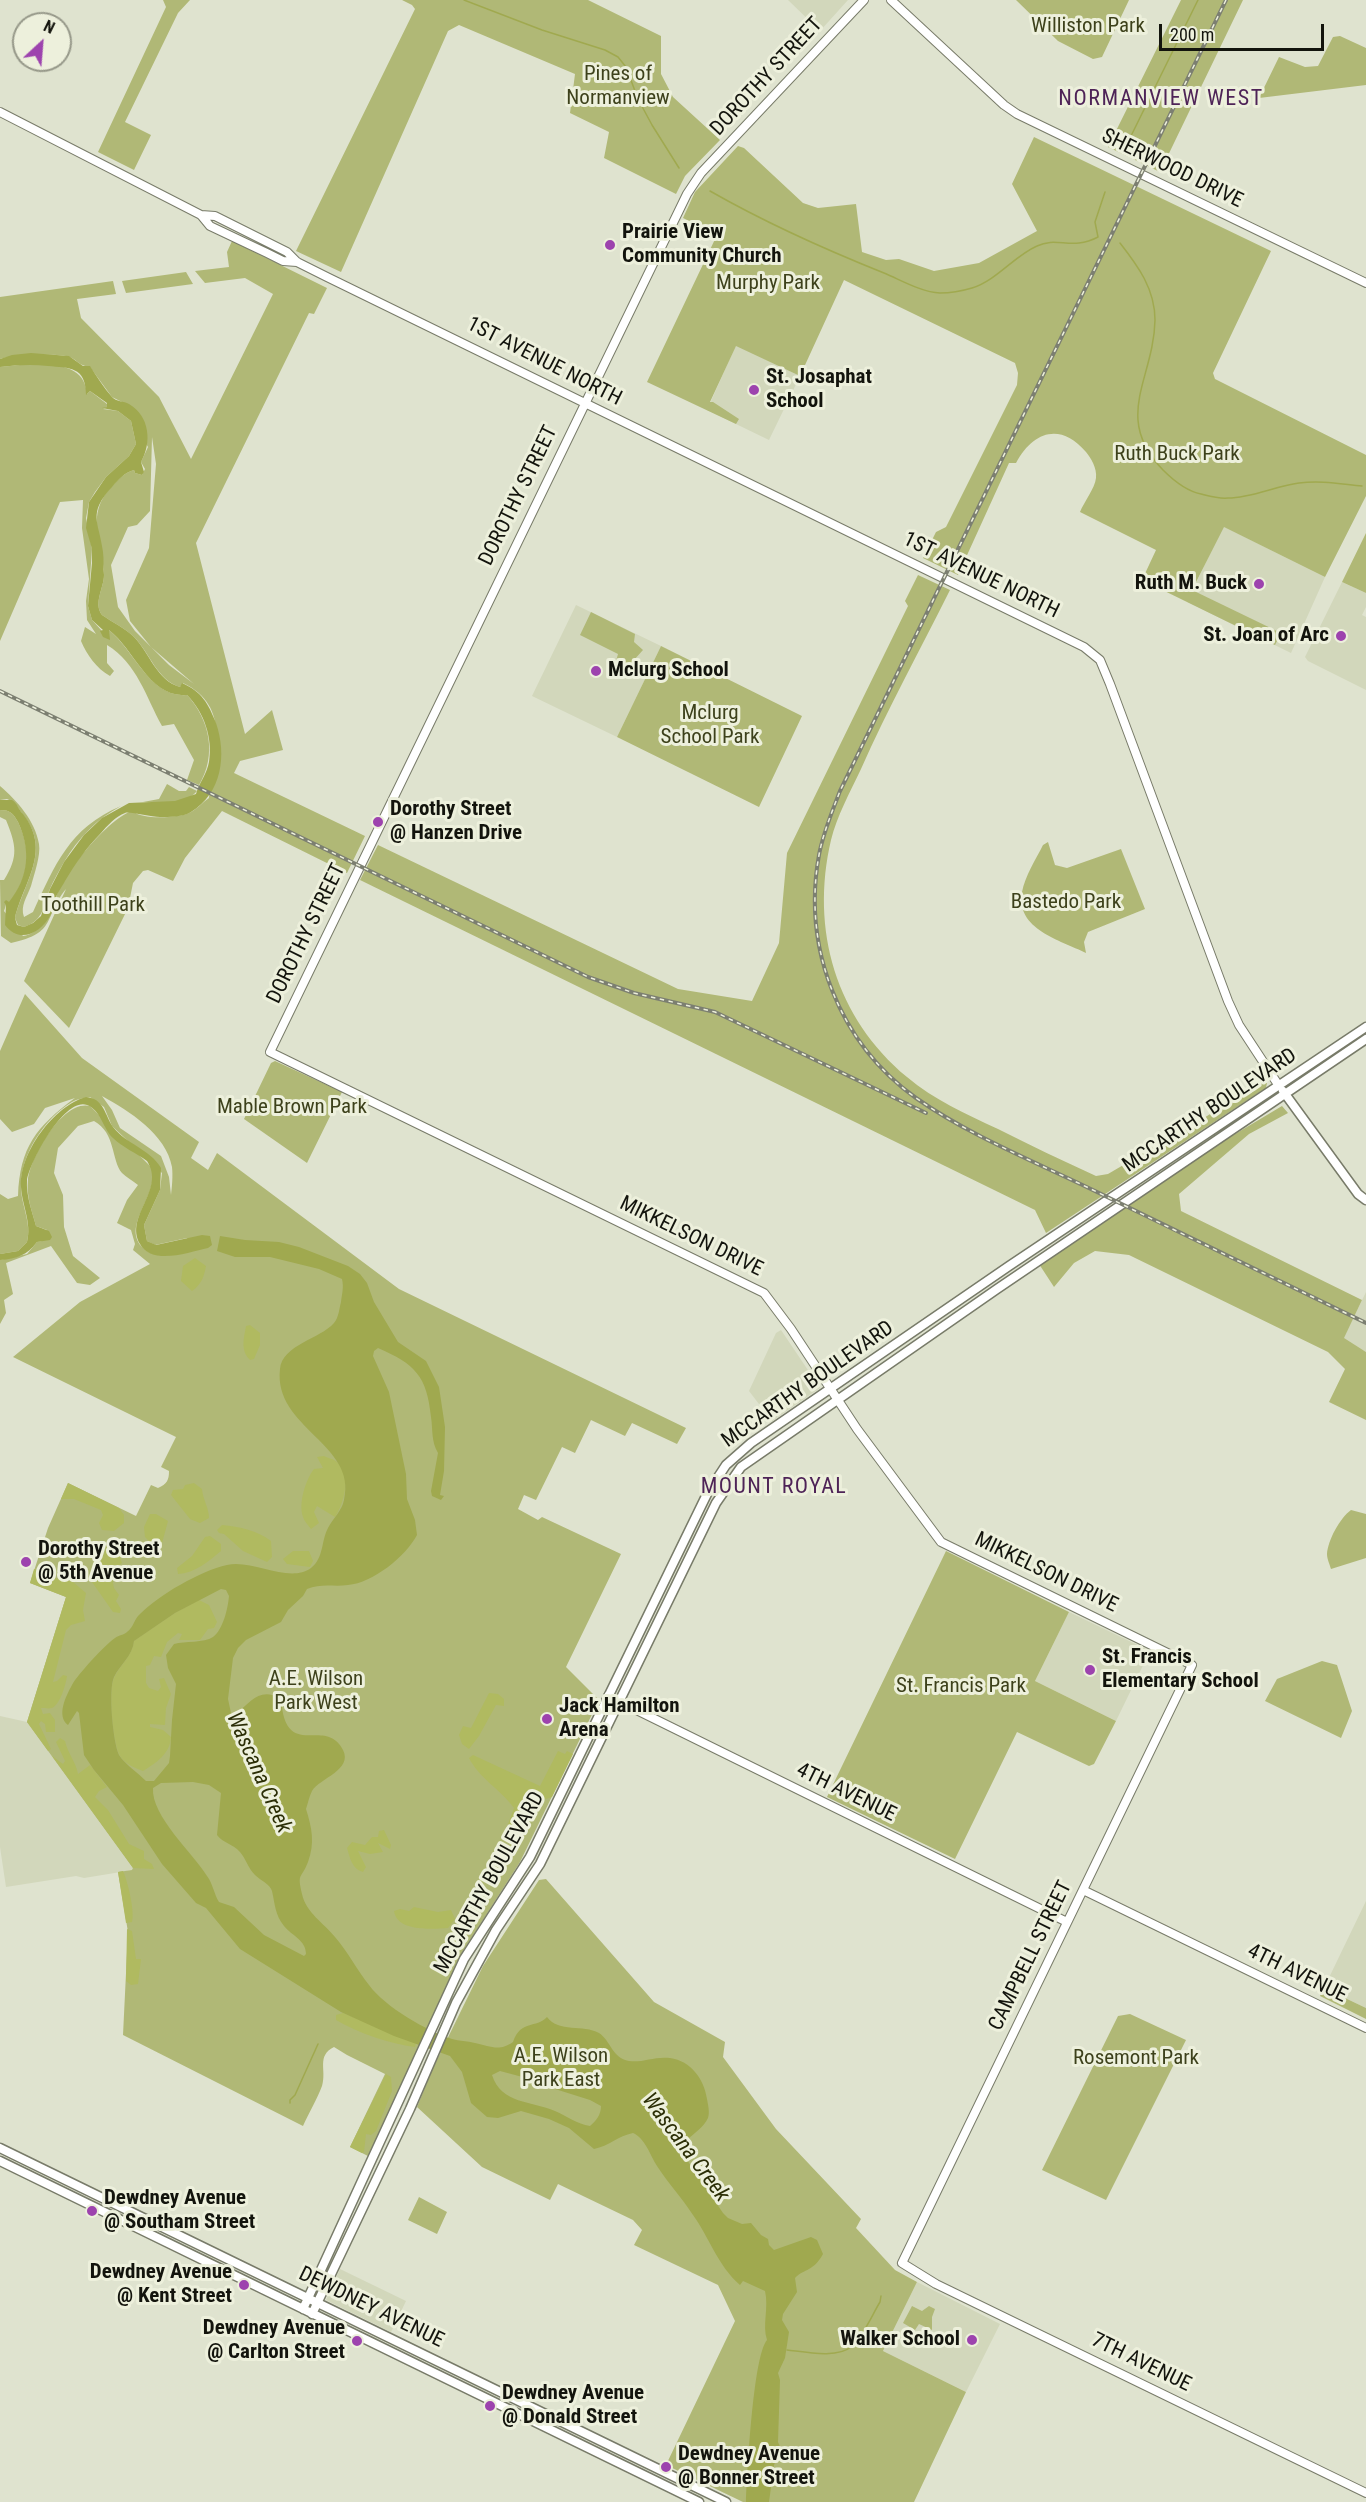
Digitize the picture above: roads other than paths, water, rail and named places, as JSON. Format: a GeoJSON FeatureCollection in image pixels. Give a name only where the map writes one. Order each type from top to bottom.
{"type":"FeatureCollection","features":[{"type":"Feature","properties":{"kind":"main road","name":"MCCARTHY BOULEVARD"},"geometry":{"type":"LineString","coordinates":[[303,2309],[371,2166],[464,1959],[530,1857],[707,1494],[726,1465],[750,1443],[1366,1027]]}},
{"type":"Feature","properties":{"kind":"main road","name":"MCCARTHY BOULEVARD"},"geometry":{"type":"LineString","coordinates":[[312,2314],[388,2156],[446,2025],[481,1956],[540,1864],[716,1503],[741,1467],[837,1399],[1366,1039]]}},
{"type":"Feature","properties":{"kind":"main road","name":"1ST AVENUE NORTH"},"geometry":{"type":"LineString","coordinates":[[1279,1086],[1358,1194],[1366,1200]]}},
{"type":"Feature","properties":{"kind":"main road","name":"DEWDNEY AVENUE"},"geometry":{"type":"LineString","coordinates":[[0,2148],[726,2502]]}},
{"type":"Feature","properties":{"kind":"main road"},"geometry":{"type":"LineString","coordinates":[[374,2186],[371,2166],[388,2156]]}},
{"type":"Feature","properties":{"kind":"main road","name":"DEWDNEY AVENUE"},"geometry":{"type":"LineString","coordinates":[[0,2161],[699,2502]]}},
{"type":"Feature","properties":{"kind":"street","name":"DOROTHY STREET"},"geometry":{"type":"LineString","coordinates":[[270,1052],[695,181],[864,0]]}},
{"type":"Feature","properties":{"kind":"street","name":"SHERWOOD DRIVE"},"geometry":{"type":"LineString","coordinates":[[891,0],[1004,105],[1017,114],[1366,283]]}},
{"type":"Feature","properties":{"kind":"street","name":"1ST AVENUE NORTH"},"geometry":{"type":"LineString","coordinates":[[0,112],[201,215],[215,216],[287,252],[297,262],[1084,647],[1100,660],[1110,684],[1228,1001],[1239,1025],[1279,1086]]}},
{"type":"Feature","properties":{"kind":"street","name":"MIKKELSON DRIVE"},"geometry":{"type":"LineString","coordinates":[[270,1052],[764,1293],[791,1329],[837,1399],[941,1542],[1192,1665]]}},
{"type":"Feature","properties":{"kind":"street","name":"CAMPBELL STREET"},"geometry":{"type":"LineString","coordinates":[[902,2263],[1192,1665]]}},
{"type":"Feature","properties":{"kind":"street","name":"4TH AVENUE"},"geometry":{"type":"LineString","coordinates":[[608,1696],[1067,1922]]}},
{"type":"Feature","properties":{"kind":"street","name":"4TH AVENUE"},"geometry":{"type":"LineString","coordinates":[[1083,1890],[1366,2028]]}},
{"type":"Feature","properties":{"kind":"street","name":"7TH AVENUE"},"geometry":{"type":"LineString","coordinates":[[902,2263],[936,2284],[1366,2493]]}},
{"type":"Feature","properties":{"kind":"water"},"geometry":{"type":"Polygon","coordinates":[[[31,353],[69,356],[83,366],[90,366],[112,397],[136,409],[145,423],[148,438],[145,455],[141,462],[144,472],[142,475],[135,473],[134,470],[122,477],[104,496],[97,511],[104,575],[99,606],[102,615],[134,637],[165,679],[180,687],[182,683],[189,686],[204,699],[216,723],[221,760],[210,795],[188,814],[156,817],[127,813],[112,822],[73,868],[55,899],[53,910],[47,920],[36,931],[24,935],[11,931],[5,925],[6,905],[4,902],[6,900],[9,902],[21,883],[26,863],[25,843],[14,816],[9,811],[0,810],[0,800],[12,800],[16,803],[31,828],[35,841],[36,853],[33,866],[15,918],[17,925],[24,927],[41,916],[50,889],[64,862],[84,835],[102,818],[129,803],[175,801],[196,794],[208,766],[210,753],[206,726],[193,702],[187,695],[174,694],[162,689],[152,681],[109,630],[110,640],[103,637],[100,631],[103,630],[92,620],[88,606],[92,563],[92,549],[86,528],[89,502],[106,477],[129,456],[136,444],[131,421],[118,411],[102,408],[107,407],[107,403],[90,391],[86,395],[83,379],[75,370],[36,365],[0,367],[0,359],[31,353]]]}},
{"type":"Feature","properties":{"kind":"water"},"geometry":{"type":"Polygon","coordinates":[[[86,1097],[97,1101],[118,1133],[151,1156],[161,1168],[160,1190],[144,1225],[147,1241],[156,1245],[202,1235],[210,1236],[212,1245],[208,1248],[171,1256],[146,1251],[136,1234],[140,1213],[152,1182],[147,1161],[113,1138],[92,1107],[78,1105],[59,1120],[41,1146],[27,1180],[28,1198],[36,1226],[49,1231],[52,1237],[50,1240],[37,1242],[21,1256],[0,1260],[0,1254],[18,1251],[27,1242],[28,1221],[21,1187],[22,1174],[32,1146],[51,1120],[62,1110],[86,1097]]]}},
{"type":"Feature","properties":{"kind":"water","name":"Wascana Creek"},"geometry":{"type":"Polygon","coordinates":[[[220,1236],[279,1242],[299,1247],[348,1266],[360,1274],[398,1342],[426,1361],[439,1387],[445,1427],[444,1471],[440,1495],[444,1496],[441,1500],[432,1496],[431,1491],[438,1453],[433,1440],[429,1403],[422,1381],[410,1366],[401,1360],[378,1348],[374,1351],[373,1356],[389,1392],[406,1474],[407,1499],[415,1520],[417,1535],[397,1560],[368,1579],[348,1585],[307,1589],[288,1610],[281,1622],[246,1640],[238,1648],[233,1658],[228,1699],[231,1713],[236,1713],[256,1697],[273,1695],[281,1698],[284,1717],[290,1729],[298,1734],[326,1736],[335,1740],[343,1750],[344,1763],[316,1786],[306,1809],[312,1842],[308,1862],[300,1876],[304,1901],[311,1912],[340,1943],[365,1979],[385,2002],[419,2024],[442,2035],[455,2040],[499,2048],[513,2042],[524,2027],[543,2021],[547,2017],[558,2025],[599,2033],[615,2053],[623,2059],[634,2061],[670,2058],[690,2067],[700,2078],[709,2108],[709,2116],[686,2141],[685,2157],[723,2213],[728,2218],[742,2224],[751,2223],[761,2235],[768,2239],[769,2245],[774,2250],[811,2237],[817,2240],[823,2254],[816,2264],[795,2278],[797,2292],[783,2314],[782,2320],[789,2332],[785,2358],[778,2373],[780,2380],[778,2442],[781,2449],[774,2465],[769,2502],[746,2502],[754,2391],[762,2350],[767,2340],[765,2291],[743,2281],[740,2285],[732,2277],[699,2224],[654,2162],[641,2139],[633,2133],[594,2149],[569,2128],[549,2119],[521,2111],[498,2118],[487,2117],[471,2103],[462,2072],[450,2056],[394,2036],[341,2012],[240,1949],[206,1908],[196,1903],[162,1864],[123,1805],[94,1770],[84,1755],[79,1713],[77,1711],[68,1725],[64,1721],[63,1706],[75,1680],[105,1647],[129,1630],[138,1616],[148,1607],[193,1578],[227,1565],[248,1565],[292,1573],[311,1568],[318,1559],[328,1528],[343,1504],[345,1481],[339,1464],[289,1406],[281,1389],[280,1369],[282,1361],[294,1348],[328,1329],[336,1321],[343,1288],[342,1279],[319,1269],[270,1257],[235,1257],[217,1251],[220,1236]],[[221,1589],[175,1613],[134,1641],[129,1655],[114,1677],[111,1704],[119,1755],[146,1781],[154,1781],[169,1763],[176,1684],[168,1668],[166,1655],[174,1644],[205,1640],[217,1634],[224,1618],[229,1596],[226,1590],[221,1589]],[[193,1782],[161,1783],[153,1788],[154,1799],[159,1810],[174,1834],[209,1879],[219,1902],[234,1907],[264,1935],[304,1956],[306,1954],[304,1945],[287,1930],[279,1918],[271,1889],[257,1877],[240,1852],[217,1835],[221,1793],[209,1785],[193,1782]],[[500,2071],[492,2075],[502,2091],[510,2096],[555,2111],[581,2124],[590,2126],[600,2112],[601,2106],[590,2100],[530,2079],[500,2071]]]}},
{"type":"Feature","properties":{"kind":"waterway"},"geometry":{"type":"LineString","coordinates":[[464,0],[542,30],[605,50],[618,57],[626,67],[638,99],[652,125],[679,168]]}},
{"type":"Feature","properties":{"kind":"waterway"},"geometry":{"type":"LineString","coordinates":[[1129,140],[1198,0]]}},
{"type":"Feature","properties":{"kind":"waterway"},"geometry":{"type":"LineString","coordinates":[[710,191],[817,245],[918,288],[940,293],[964,290],[981,284],[1029,250],[1044,243],[1080,243],[1098,237],[1095,222],[1105,192]]}},
{"type":"Feature","properties":{"kind":"waterway"},"geometry":{"type":"LineString","coordinates":[[1120,243],[1144,278],[1152,298],[1155,320],[1153,341],[1138,415],[1140,433],[1148,451],[1163,470],[1175,481],[1195,493],[1221,498],[1246,496],[1307,482],[1362,486]]}},
{"type":"Feature","properties":{"kind":"waterway"},"geometry":{"type":"LineString","coordinates":[[290,2103],[318,2044]]}},
{"type":"Feature","properties":{"kind":"waterway"},"geometry":{"type":"LineString","coordinates":[[787,2350],[821,2354],[846,2350],[864,2331],[881,2296]]}},
{"type":"Feature","properties":{"kind":"railway"},"geometry":{"type":"LineString","coordinates":[[1226,0],[840,791],[819,855],[815,890],[816,924],[822,958],[832,991],[847,1021],[866,1050],[889,1076],[916,1098],[981,1137],[1366,1323]]}},
{"type":"Feature","properties":{"kind":"railway"},"geometry":{"type":"LineString","coordinates":[[0,691],[588,977],[634,993],[715,1012],[926,1113]]}},
{"type":"Feature","properties":{"kind":"place","name":"Prairie View Community Church"},"geometry":{"type":"Point","coordinates":[610,245]}},
{"type":"Feature","properties":{"kind":"place","name":"St. Josaphat School"},"geometry":{"type":"Point","coordinates":[754,390]}},
{"type":"Feature","properties":{"kind":"place","name":"Ruth M. Buck"},"geometry":{"type":"Point","coordinates":[1259,584]}},
{"type":"Feature","properties":{"kind":"place","name":"St. Joan of Arc"},"geometry":{"type":"Point","coordinates":[1341,636]}},
{"type":"Feature","properties":{"kind":"place","name":"Mclurg School"},"geometry":{"type":"Point","coordinates":[596,671]}},
{"type":"Feature","properties":{"kind":"place","name":"Dorothy Street @ Hanzen Drive"},"geometry":{"type":"Point","coordinates":[378,822]}},
{"type":"Feature","properties":{"kind":"place","name":"Dorothy Street @ 5th Avenue"},"geometry":{"type":"Point","coordinates":[26,1562]}},
{"type":"Feature","properties":{"kind":"place","name":"St. Francis Elementary School"},"geometry":{"type":"Point","coordinates":[1090,1670]}},
{"type":"Feature","properties":{"kind":"place","name":"Jack Hamilton Arena"},"geometry":{"type":"Point","coordinates":[547,1719]}},
{"type":"Feature","properties":{"kind":"place","name":"Dewdney Avenue @ Southam Street"},"geometry":{"type":"Point","coordinates":[92,2211]}},
{"type":"Feature","properties":{"kind":"place","name":"Dewdney Avenue @ Kent Street"},"geometry":{"type":"Point","coordinates":[244,2285]}},
{"type":"Feature","properties":{"kind":"place","name":"Walker School"},"geometry":{"type":"Point","coordinates":[972,2340]}},
{"type":"Feature","properties":{"kind":"place","name":"Dewdney Avenue @ Carlton Street"},"geometry":{"type":"Point","coordinates":[357,2341]}},
{"type":"Feature","properties":{"kind":"place","name":"Dewdney Avenue @ Donald Street"},"geometry":{"type":"Point","coordinates":[490,2406]}},
{"type":"Feature","properties":{"kind":"place","name":"Dewdney Avenue @ Bonner Street"},"geometry":{"type":"Point","coordinates":[666,2467]}},
{"type":"Feature","properties":{"kind":"district","name":"NORMANVIEW WEST"},"geometry":{"type":"Point","coordinates":[1161,99]}},
{"type":"Feature","properties":{"kind":"district","name":"MOUNT ROYAL"},"geometry":{"type":"Point","coordinates":[774,1487]}},
{"type":"Feature","properties":{"kind":"park label","name":"Williston Park"},"geometry":{"type":"Point","coordinates":[1088,27]}},
{"type":"Feature","properties":{"kind":"park label","name":"Pines of Normanview"},"geometry":{"type":"Point","coordinates":[618,87]}},
{"type":"Feature","properties":{"kind":"park label","name":"Murphy Park"},"geometry":{"type":"Point","coordinates":[768,284]}},
{"type":"Feature","properties":{"kind":"park label","name":"Ruth Buck Park"},"geometry":{"type":"Point","coordinates":[1177,455]}},
{"type":"Feature","properties":{"kind":"park label","name":"Mclurg School Park"},"geometry":{"type":"Point","coordinates":[710,726]}},
{"type":"Feature","properties":{"kind":"park label","name":"Bastedo Park"},"geometry":{"type":"Point","coordinates":[1066,903]}},
{"type":"Feature","properties":{"kind":"park label","name":"Toothill Park"},"geometry":{"type":"Point","coordinates":[93,906]}},
{"type":"Feature","properties":{"kind":"park label","name":"Mable Brown Park"},"geometry":{"type":"Point","coordinates":[292,1108]}},
{"type":"Feature","properties":{"kind":"park label","name":"St. Francis Park"},"geometry":{"type":"Point","coordinates":[961,1687]}},
{"type":"Feature","properties":{"kind":"park label","name":"A.E. Wilson Park West"},"geometry":{"type":"Point","coordinates":[316,1692]}},
{"type":"Feature","properties":{"kind":"park label","name":"Rosemont Park"},"geometry":{"type":"Point","coordinates":[1136,2059]}},
{"type":"Feature","properties":{"kind":"park label","name":"A.E. Wilson Park East"},"geometry":{"type":"Point","coordinates":[561,2069]}}]}
